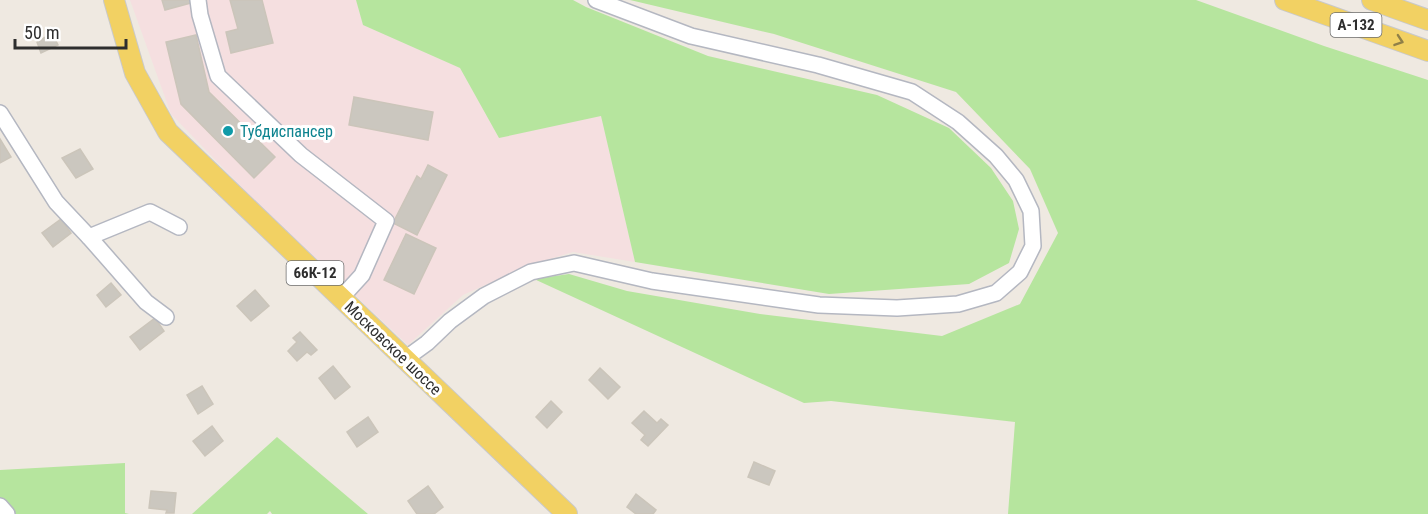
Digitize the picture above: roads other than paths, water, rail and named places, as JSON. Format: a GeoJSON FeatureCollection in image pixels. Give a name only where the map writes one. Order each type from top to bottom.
{"type":"FeatureCollection","features":[{"type":"Feature","properties":{"kind":"main road","name":"Московское шоссе"},"geometry":{"type":"LineString","coordinates":[[114,0],[135,73],[168,132],[567,514]]}},
{"type":"Feature","properties":{"kind":"main road","name":"А-132"},"geometry":{"type":"LineString","coordinates":[[1285,0],[1428,51]]}},
{"type":"Feature","properties":{"kind":"main road","name":"А-132"},"geometry":{"type":"LineString","coordinates":[[1372,0],[1428,20]]}},
{"type":"Feature","properties":{"kind":"street"},"geometry":{"type":"LineString","coordinates":[[198,0],[200,15],[218,76],[301,155],[386,221],[362,274],[341,298]]}},
{"type":"Feature","properties":{"kind":"street"},"geometry":{"type":"LineString","coordinates":[[405,359],[484,296],[531,273],[574,263],[652,281],[819,305],[897,308],[958,304],[996,293],[1020,272],[1033,246],[1031,211],[1016,180],[996,156],[958,122],[912,92],[818,65],[691,36],[596,0]]}},
{"type":"Feature","properties":{"kind":"street"},"geometry":{"type":"LineString","coordinates":[[0,113],[56,202],[146,302],[166,317]]}},
{"type":"Feature","properties":{"kind":"street"},"geometry":{"type":"LineString","coordinates":[[88,237],[150,212],[179,226]]}},
{"type":"Feature","properties":{"kind":"street"},"geometry":{"type":"LineString","coordinates":[[0,506],[7,514]]}},
{"type":"Feature","properties":{"kind":"place","name":"Тубдиспансер"},"geometry":{"type":"Point","coordinates":[228,131]}}]}
